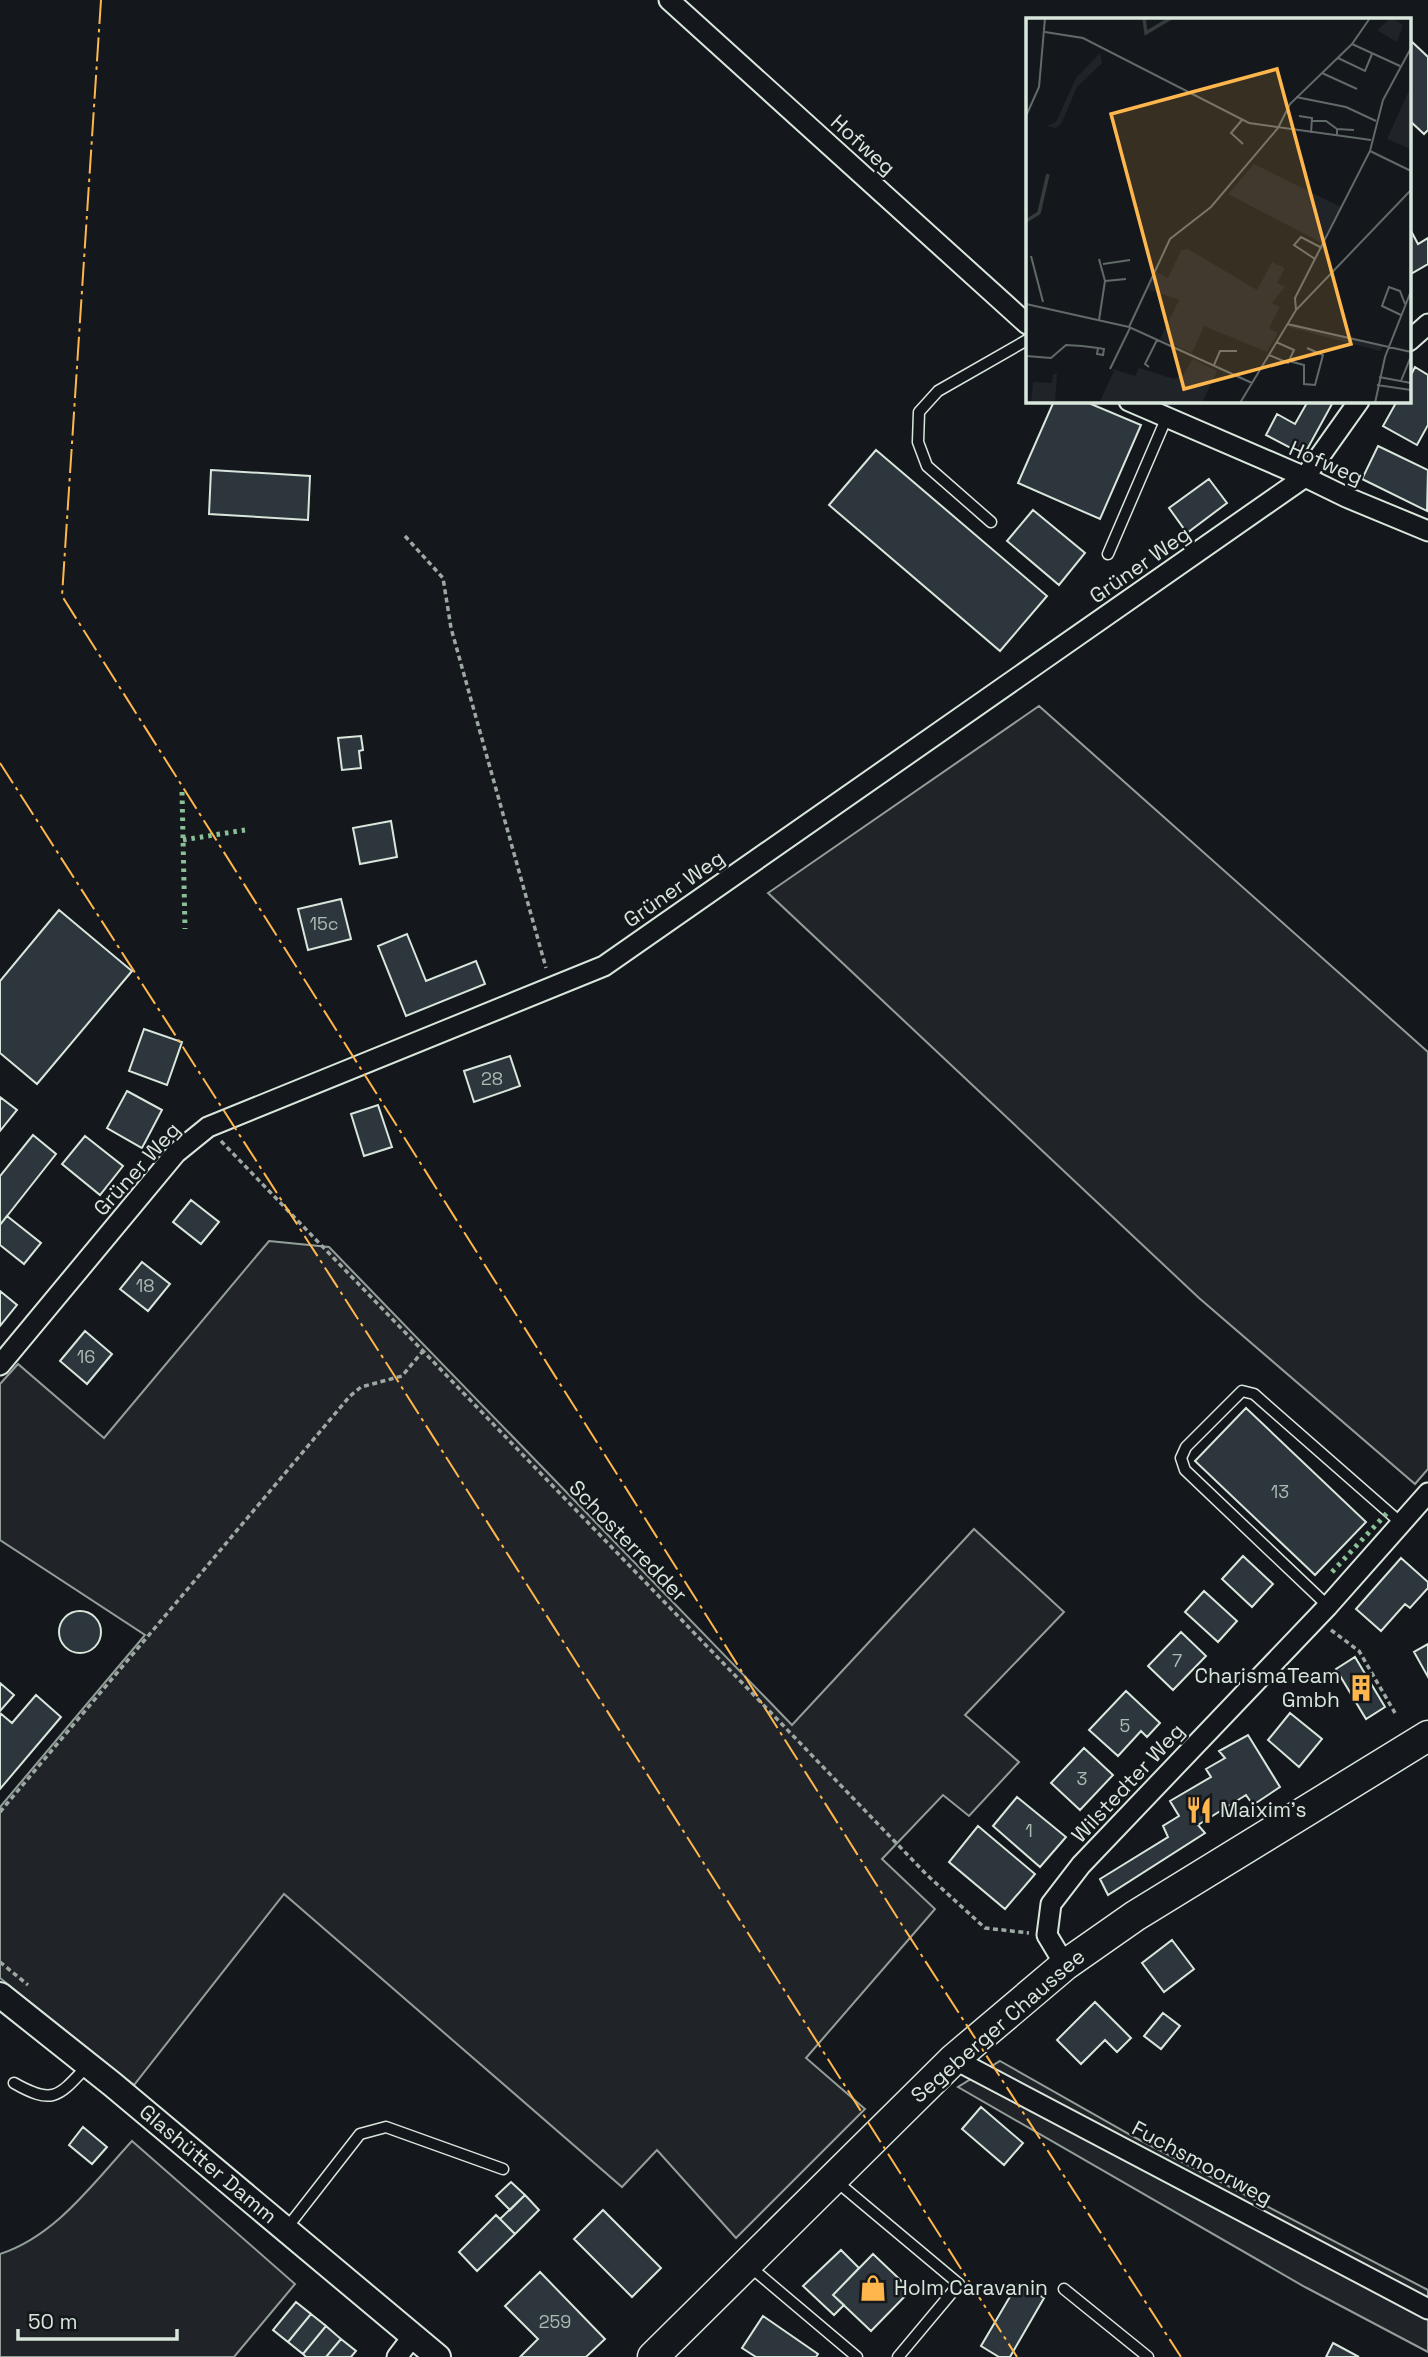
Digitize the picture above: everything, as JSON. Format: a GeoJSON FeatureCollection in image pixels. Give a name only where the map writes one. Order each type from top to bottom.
{"type":"FeatureCollection","features":[{"type":"Feature","properties":{"kind":"main road","name":"Segeberger Chaussee"},"geometry":{"type":"LineString","coordinates":[[653,2357],[954,2059],[1065,1965],[1135,1916],[1428,1736]]}},
{"type":"Feature","properties":{"kind":"street","name":"Hofweg"},"geometry":{"type":"LineString","coordinates":[[668,0],[1026,323]]}},
{"type":"Feature","properties":{"kind":"street"},"geometry":{"type":"LineString","coordinates":[[1410,340],[1428,324]]}},
{"type":"Feature","properties":{"kind":"street","name":"Hofweg"},"geometry":{"type":"LineString","coordinates":[[1131,402],[1428,531]]}},
{"type":"Feature","properties":{"kind":"street","name":"Grüner Weg"},"geometry":{"type":"LineString","coordinates":[[0,1365],[176,1153],[208,1127],[604,966],[1305,477],[1358,402]]}},
{"type":"Feature","properties":{"kind":"street","name":"Wilstedter Weg"},"geometry":{"type":"LineString","coordinates":[[1047,1935],[1051,1904],[1081,1866],[1321,1612],[1428,1493]]}},
{"type":"Feature","properties":{"kind":"street"},"geometry":{"type":"LineString","coordinates":[[1047,1935],[1065,1965]]}},
{"type":"Feature","properties":{"kind":"street","name":"Glashütter Damm"},"geometry":{"type":"LineString","coordinates":[[0,1995],[88,2065],[438,2357]]}},
{"type":"Feature","properties":{"kind":"street","name":"Fuchsmoorweg"},"geometry":{"type":"LineString","coordinates":[[954,2059],[1428,2309]]}},
{"type":"Feature","properties":{"kind":"street"},"geometry":{"type":"LineString","coordinates":[[397,2357],[413,2336]]}},
{"type":"Feature","properties":{"kind":"lane"},"geometry":{"type":"LineString","coordinates":[[990,522],[927,466],[918,442],[919,412],[938,391],[1026,341]]}},
{"type":"Feature","properties":{"kind":"lane"},"geometry":{"type":"LineString","coordinates":[[1108,554],[1166,419]]}},
{"type":"Feature","properties":{"kind":"lane"},"geometry":{"type":"LineString","coordinates":[[1321,1612],[1185,1470],[1181,1458],[1186,1447],[1242,1391],[1254,1394],[1401,1523]]}},
{"type":"Feature","properties":{"kind":"lane"},"geometry":{"type":"LineString","coordinates":[[14,2083],[31,2093],[58,2095],[88,2065]]}},
{"type":"Feature","properties":{"kind":"lane"},"geometry":{"type":"LineString","coordinates":[[286,2230],[360,2134],[386,2127],[503,2169]]}},
{"type":"Feature","properties":{"kind":"lane"},"geometry":{"type":"LineString","coordinates":[[833,2178],[960,2284],[898,2357]]}},
{"type":"Feature","properties":{"kind":"lane"},"geometry":{"type":"LineString","coordinates":[[746,2264],[857,2357]]}},
{"type":"Feature","properties":{"kind":"lane"},"geometry":{"type":"LineString","coordinates":[[1064,2289],[1148,2357]]}},
{"type":"Feature","properties":{"kind":"path"},"geometry":{"type":"LineString","coordinates":[[405,536],[443,578],[451,628],[551,987]]}},
{"type":"Feature","properties":{"kind":"path","name":"Schosterredder"},"geometry":{"type":"LineString","coordinates":[[208,1127],[928,1875],[985,1928],[1047,1935]]}},
{"type":"Feature","properties":{"kind":"path"},"geometry":{"type":"LineString","coordinates":[[0,1812],[350,1396],[361,1387],[402,1376],[423,1351]]}},
{"type":"Feature","properties":{"kind":"path"},"geometry":{"type":"LineString","coordinates":[[1321,1612],[1359,1651],[1395,1713]]}},
{"type":"Feature","properties":{"kind":"shaded area"},"geometry":{"type":"Polygon","coordinates":[[[1039,706],[1428,1052],[1428,1469],[1415,1484],[1199,1298],[768,893],[1039,706]]]}},
{"type":"Feature","properties":{"kind":"shaded area"},"geometry":{"type":"Polygon","coordinates":[[[269,1241],[329,1247],[792,1725],[974,1529],[1064,1612],[965,1715],[1019,1762],[969,1816],[943,1795],[882,1859],[935,1909],[806,2058],[865,2109],[736,2238],[657,2150],[622,2187],[284,1894],[134,2085],[0,1978],[0,1807],[145,1635],[0,1540],[0,1384],[18,1364],[104,1438],[269,1241]]]}},
{"type":"Feature","properties":{"kind":"shaded area"},"geometry":{"type":"Polygon","coordinates":[[[1000,2061],[1136,2138],[1428,2290],[1428,2352],[1305,2287],[958,2087],[1000,2061]]]}},
{"type":"Feature","properties":{"kind":"shaded area"},"geometry":{"type":"Polygon","coordinates":[[[132,2141],[295,2284],[234,2357],[0,2357],[0,2254],[39,2235],[56,2221],[132,2141]]]}},
{"type":"Feature","properties":{"kind":"building"},"geometry":{"type":"Polygon","coordinates":[[[1410,40],[1428,57],[1428,130],[1424,134],[1410,121],[1410,40]]]}},
{"type":"Feature","properties":{"kind":"building"},"geometry":{"type":"Polygon","coordinates":[[[1410,229],[1418,244],[1428,238],[1428,264],[1410,274],[1410,229]]]}},
{"type":"Feature","properties":{"kind":"building"},"geometry":{"type":"Polygon","coordinates":[[[1415,367],[1428,375],[1428,425],[1417,445],[1383,426],[1396,402],[1410,402],[1410,377],[1415,367]]]}},
{"type":"Feature","properties":{"kind":"building"},"geometry":{"type":"Polygon","coordinates":[[[1054,402],[1086,402],[1141,425],[1100,519],[1018,483],[1054,402]]]}},
{"type":"Feature","properties":{"kind":"building"},"geometry":{"type":"Polygon","coordinates":[[[1307,402],[1332,404],[1304,455],[1266,435],[1277,414],[1295,424],[1307,402]]]}},
{"type":"Feature","properties":{"kind":"building"},"geometry":{"type":"Polygon","coordinates":[[[1378,446],[1428,470],[1427,511],[1362,479],[1378,446]]]}},
{"type":"Feature","properties":{"kind":"building"},"geometry":{"type":"Polygon","coordinates":[[[876,450],[1047,596],[1000,651],[829,505],[876,450]]]}},
{"type":"Feature","properties":{"kind":"building"},"geometry":{"type":"Polygon","coordinates":[[[211,470],[310,476],[308,520],[209,514],[211,470]]]}},
{"type":"Feature","properties":{"kind":"building"},"geometry":{"type":"Polygon","coordinates":[[[1209,479],[1227,503],[1187,533],[1169,508],[1209,479]]]}},
{"type":"Feature","properties":{"kind":"building"},"geometry":{"type":"Polygon","coordinates":[[[1033,510],[1085,553],[1059,585],[1007,541],[1033,510]]]}},
{"type":"Feature","properties":{"kind":"building"},"geometry":{"type":"Polygon","coordinates":[[[361,736],[361,768],[342,770],[338,738],[361,736]]]}},
{"type":"Feature","properties":{"kind":"building"},"geometry":{"type":"Polygon","coordinates":[[[391,821],[397,857],[360,864],[353,828],[391,821]]]}},
{"type":"Feature","properties":{"kind":"building"},"geometry":{"type":"Polygon","coordinates":[[[341,899],[351,939],[308,950],[298,909],[341,899]]]}},
{"type":"Feature","properties":{"kind":"building"},"geometry":{"type":"Polygon","coordinates":[[[59,910],[132,971],[37,1084],[0,1053],[0,981],[59,910]]]}},
{"type":"Feature","properties":{"kind":"building"},"geometry":{"type":"Polygon","coordinates":[[[407,934],[426,981],[476,961],[485,984],[406,1016],[378,946],[407,934]]]}},
{"type":"Feature","properties":{"kind":"building"},"geometry":{"type":"Polygon","coordinates":[[[144,1029],[182,1042],[167,1085],[129,1071],[144,1029]]]}},
{"type":"Feature","properties":{"kind":"building"},"geometry":{"type":"Polygon","coordinates":[[[510,1056],[520,1086],[474,1102],[464,1071],[510,1056]]]}},
{"type":"Feature","properties":{"kind":"building"},"geometry":{"type":"Polygon","coordinates":[[[127,1091],[162,1110],[142,1148],[107,1128],[127,1091]]]}},
{"type":"Feature","properties":{"kind":"building"},"geometry":{"type":"Polygon","coordinates":[[[0,1097],[17,1110],[0,1131],[0,1097]]]}},
{"type":"Feature","properties":{"kind":"building"},"geometry":{"type":"Polygon","coordinates":[[[378,1105],[392,1147],[364,1156],[351,1114],[378,1105]]]}},
{"type":"Feature","properties":{"kind":"building"},"geometry":{"type":"Polygon","coordinates":[[[33,1135],[56,1154],[0,1225],[0,1176],[33,1135]]]}},
{"type":"Feature","properties":{"kind":"building"},"geometry":{"type":"Polygon","coordinates":[[[85,1136],[123,1166],[100,1195],[62,1164],[85,1136]]]}},
{"type":"Feature","properties":{"kind":"building"},"geometry":{"type":"Polygon","coordinates":[[[191,1200],[219,1222],[201,1244],[173,1222],[191,1200]]]}},
{"type":"Feature","properties":{"kind":"building"},"geometry":{"type":"Polygon","coordinates":[[[7,1216],[41,1243],[24,1264],[0,1245],[0,1225],[7,1216]]]}},
{"type":"Feature","properties":{"kind":"building"},"geometry":{"type":"Polygon","coordinates":[[[142,1262],[170,1284],[148,1311],[120,1289],[142,1262]]]}},
{"type":"Feature","properties":{"kind":"building"},"geometry":{"type":"Polygon","coordinates":[[[0,1291],[17,1305],[0,1326],[0,1291]]]}},
{"type":"Feature","properties":{"kind":"building"},"geometry":{"type":"Polygon","coordinates":[[[85,1331],[112,1354],[87,1384],[60,1361],[85,1331]]]}},
{"type":"Feature","properties":{"kind":"building"},"geometry":{"type":"Polygon","coordinates":[[[1246,1408],[1366,1522],[1315,1575],[1195,1461],[1246,1408]]]}},
{"type":"Feature","properties":{"kind":"building"},"geometry":{"type":"Polygon","coordinates":[[[1243,1556],[1273,1584],[1252,1607],[1222,1579],[1243,1556]]]}},
{"type":"Feature","properties":{"kind":"building"},"geometry":{"type":"Polygon","coordinates":[[[1401,1558],[1428,1582],[1428,1588],[1410,1608],[1405,1604],[1381,1631],[1356,1609],[1401,1558]]]}},
{"type":"Feature","properties":{"kind":"building"},"geometry":{"type":"Polygon","coordinates":[[[1204,1591],[1237,1621],[1218,1642],[1185,1612],[1204,1591]]]}},
{"type":"Feature","properties":{"kind":"building"},"geometry":{"type":"Polygon","coordinates":[[[80,1611],[95,1617],[101,1632],[95,1647],[80,1653],[65,1647],[59,1632],[65,1617],[80,1611]]]}},
{"type":"Feature","properties":{"kind":"building"},"geometry":{"type":"Polygon","coordinates":[[[1181,1632],[1206,1656],[1173,1690],[1148,1666],[1181,1632]]]}},
{"type":"Feature","properties":{"kind":"building"},"geometry":{"type":"Polygon","coordinates":[[[1428,1644],[1428,1677],[1414,1652],[1428,1644]]]}},
{"type":"Feature","properties":{"kind":"building","name":"CharismaTeam Gmbh"},"geometry":{"type":"Polygon","coordinates":[[[1355,1657],[1385,1707],[1366,1719],[1336,1669],[1355,1657]]]}},
{"type":"Feature","properties":{"kind":"building"},"geometry":{"type":"Polygon","coordinates":[[[0,1683],[14,1695],[0,1711],[0,1683]]]}},
{"type":"Feature","properties":{"kind":"building"},"geometry":{"type":"Polygon","coordinates":[[[1126,1691],[1160,1723],[1147,1737],[1141,1731],[1118,1756],[1089,1730],[1126,1691]]]}},
{"type":"Feature","properties":{"kind":"building"},"geometry":{"type":"Polygon","coordinates":[[[36,1695],[61,1717],[0,1789],[0,1713],[12,1723],[36,1695]]]}},
{"type":"Feature","properties":{"kind":"building"},"geometry":{"type":"Polygon","coordinates":[[[1290,1713],[1322,1739],[1299,1767],[1268,1740],[1290,1713]]]}},
{"type":"Feature","properties":{"kind":"building","name":"Maixim's"},"geometry":{"type":"Polygon","coordinates":[[[1248,1735],[1280,1787],[1253,1805],[1246,1795],[1198,1825],[1205,1833],[1108,1895],[1100,1879],[1168,1837],[1163,1826],[1179,1816],[1170,1801],[1211,1777],[1206,1769],[1225,1758],[1219,1751],[1248,1735]]]}},
{"type":"Feature","properties":{"kind":"building"},"geometry":{"type":"Polygon","coordinates":[[[1084,1748],[1113,1775],[1080,1810],[1051,1783],[1084,1748]]]}},
{"type":"Feature","properties":{"kind":"building"},"geometry":{"type":"Polygon","coordinates":[[[1017,1797],[1066,1837],[1040,1867],[993,1826],[1017,1797]]]}},
{"type":"Feature","properties":{"kind":"building"},"geometry":{"type":"Polygon","coordinates":[[[978,1826],[1035,1874],[1005,1909],[949,1862],[978,1826]]]}},
{"type":"Feature","properties":{"kind":"building"},"geometry":{"type":"Polygon","coordinates":[[[1172,1940],[1194,1969],[1164,1992],[1142,1963],[1172,1940]]]}},
{"type":"Feature","properties":{"kind":"building"},"geometry":{"type":"Polygon","coordinates":[[[1095,2002],[1131,2038],[1117,2052],[1105,2040],[1081,2064],[1057,2040],[1095,2002]]]}},
{"type":"Feature","properties":{"kind":"building"},"geometry":{"type":"Polygon","coordinates":[[[1163,2013],[1180,2026],[1161,2049],[1144,2036],[1163,2013]]]}},
{"type":"Feature","properties":{"kind":"building"},"geometry":{"type":"Polygon","coordinates":[[[981,2107],[1023,2143],[1004,2165],[962,2129],[981,2107]]]}},
{"type":"Feature","properties":{"kind":"building"},"geometry":{"type":"Polygon","coordinates":[[[83,2127],[107,2147],[92,2164],[69,2145],[83,2127]]]}},
{"type":"Feature","properties":{"kind":"building"},"geometry":{"type":"Polygon","coordinates":[[[511,2182],[525,2195],[510,2210],[496,2196],[511,2182]]]}},
{"type":"Feature","properties":{"kind":"building"},"geometry":{"type":"Polygon","coordinates":[[[525,2195],[539,2210],[515,2234],[500,2219],[525,2195]]]}},
{"type":"Feature","properties":{"kind":"building"},"geometry":{"type":"Polygon","coordinates":[[[603,2210],[661,2268],[632,2297],[574,2239],[603,2210]]]}},
{"type":"Feature","properties":{"kind":"building"},"geometry":{"type":"Polygon","coordinates":[[[496,2215],[515,2234],[477,2271],[459,2252],[496,2215]]]}},
{"type":"Feature","properties":{"kind":"building"},"geometry":{"type":"Polygon","coordinates":[[[841,2250],[859,2268],[833,2295],[844,2305],[834,2315],[803,2286],[841,2250]]]}},
{"type":"Feature","properties":{"kind":"building"},"geometry":{"type":"Polygon","coordinates":[[[873,2254],[911,2290],[871,2331],[833,2295],[873,2254]]]}},
{"type":"Feature","properties":{"kind":"building"},"geometry":{"type":"Polygon","coordinates":[[[540,2272],[605,2339],[586,2357],[520,2357],[538,2339],[505,2306],[540,2272]]]}},
{"type":"Feature","properties":{"kind":"building"},"geometry":{"type":"Polygon","coordinates":[[[1018,2283],[1044,2298],[1010,2357],[999,2357],[981,2346],[1018,2283]]]}},
{"type":"Feature","properties":{"kind":"building"},"geometry":{"type":"Polygon","coordinates":[[[296,2302],[311,2314],[288,2342],[273,2330],[296,2302]]]}},
{"type":"Feature","properties":{"kind":"building"},"geometry":{"type":"Polygon","coordinates":[[[311,2314],[326,2326],[303,2354],[288,2342],[311,2314]]]}},
{"type":"Feature","properties":{"kind":"building"},"geometry":{"type":"Polygon","coordinates":[[[763,2316],[818,2354],[816,2357],[756,2357],[742,2348],[763,2316]]]}},
{"type":"Feature","properties":{"kind":"building"},"geometry":{"type":"Polygon","coordinates":[[[326,2326],[341,2339],[326,2357],[306,2357],[303,2354],[326,2326]]]}},
{"type":"Feature","properties":{"kind":"building"},"geometry":{"type":"Polygon","coordinates":[[[341,2339],[356,2351],[351,2357],[326,2357],[341,2339]]]}},
{"type":"Feature","properties":{"kind":"building"},"geometry":{"type":"Polygon","coordinates":[[[1333,2343],[1359,2357],[1326,2357],[1333,2343]]]}},
{"type":"Feature","properties":{"kind":"hedge"},"geometry":{"type":"LineString","coordinates":[[182,792],[185,929]]}},
{"type":"Feature","properties":{"kind":"hedge"},"geometry":{"type":"LineString","coordinates":[[183,840],[245,830]]}},
{"type":"Feature","properties":{"kind":"hedge"},"geometry":{"type":"LineString","coordinates":[[1332,1572],[1387,1513]]}},
{"type":"Feature","properties":{"kind":"power"},"geometry":{"type":"LineString","coordinates":[[101,0],[62,596],[902,1925],[1181,2357]]}},
{"type":"Feature","properties":{"kind":"power"},"geometry":{"type":"LineString","coordinates":[[0,763],[387,1364],[1017,2357]]}},
{"type":"Feature","properties":{"kind":"place","name":"CharismaTeam Gmbh"},"geometry":{"type":"Point","coordinates":[1361,1688]}},
{"type":"Feature","properties":{"kind":"place","name":"Maixim's"},"geometry":{"type":"Point","coordinates":[1199,1810]}},
{"type":"Feature","properties":{"kind":"place","name":"Holm Caravanin"},"geometry":{"type":"Point","coordinates":[873,2288]}}]}
